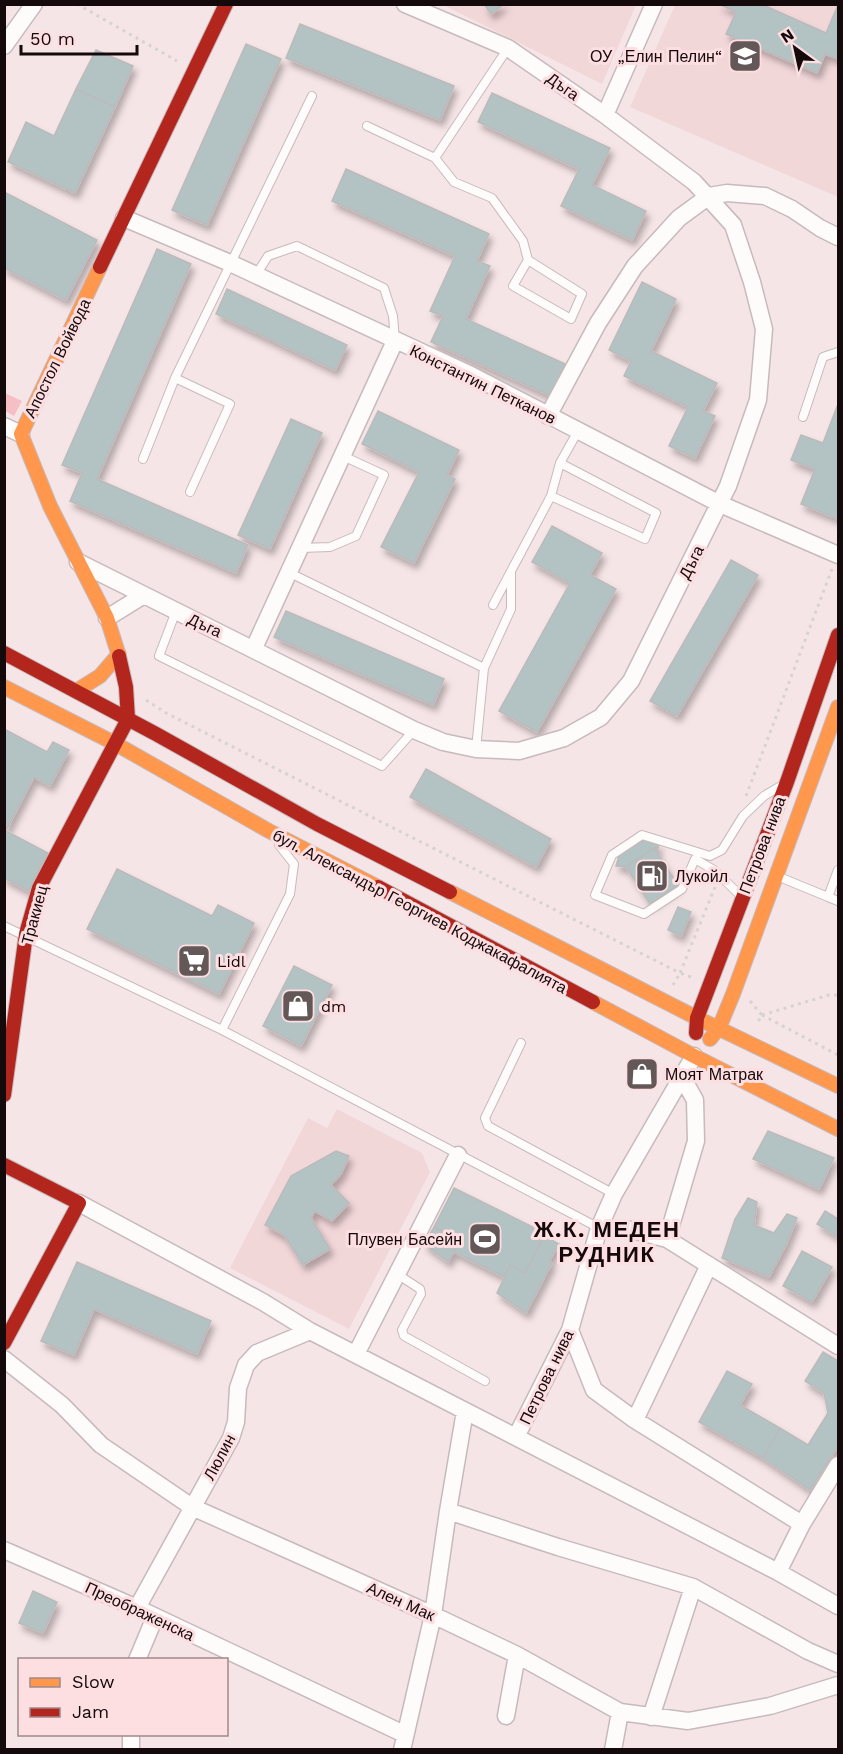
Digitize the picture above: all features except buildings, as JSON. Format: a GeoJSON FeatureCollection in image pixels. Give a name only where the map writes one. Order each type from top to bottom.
{"type":"FeatureCollection","features":[{"type":"Feature","properties":{"kind":"street"},"geometry":{"type":"LineString","coordinates":[[4,46],[34,4]]}},
{"type":"Feature","properties":{"kind":"street","name":"Дъга"},"geometry":{"type":"LineString","coordinates":[[77,561],[414,730],[443,742],[476,749],[519,751],[564,738],[601,717],[631,681],[720,504],[758,400],[764,329],[752,282],[733,225],[694,182],[605,115],[508,48],[405,4]]}},
{"type":"Feature","properties":{"kind":"street"},"geometry":{"type":"LineString","coordinates":[[605,115],[654,4]]}},
{"type":"Feature","properties":{"kind":"street","name":"Апостол Войвода"},"geometry":{"type":"LineString","coordinates":[[128,719],[126,687],[119,654],[107,618],[50,507],[21,434],[216,26],[229,8]]}},
{"type":"Feature","properties":{"kind":"street"},"geometry":{"type":"LineString","coordinates":[[548,416],[598,323],[635,266],[680,218],[709,196],[727,193],[765,196],[792,209],[838,237]]}},
{"type":"Feature","properties":{"kind":"street","name":"Константин Петканов"},"geometry":{"type":"LineString","coordinates":[[124,218],[230,263],[471,375],[720,504],[838,555]]}},
{"type":"Feature","properties":{"kind":"street"},"geometry":{"type":"LineString","coordinates":[[254,648],[395,341]]}},
{"type":"Feature","properties":{"kind":"street"},"geometry":{"type":"LineString","coordinates":[[4,426],[21,434]]}},
{"type":"Feature","properties":{"kind":"street"},"geometry":{"type":"LineString","coordinates":[[96,597],[113,587],[123,585]]}},
{"type":"Feature","properties":{"kind":"street"},"geometry":{"type":"LineString","coordinates":[[107,618],[144,595]]}},
{"type":"Feature","properties":{"kind":"street","name":"Петрова нива"},"geometry":{"type":"LineString","coordinates":[[694,1056],[697,1018],[787,782],[838,635]]}},
{"type":"Feature","properties":{"kind":"street","name":"бул. Александър Георгиев Коджакафалията"},"geometry":{"type":"LineString","coordinates":[[4,653],[317,824],[697,1018],[838,1086]]}},
{"type":"Feature","properties":{"kind":"street"},"geometry":{"type":"LineString","coordinates":[[76,691],[100,676],[119,654]]}},
{"type":"Feature","properties":{"kind":"street","name":"бул. Александър Георгиев Коджакафалията"},"geometry":{"type":"LineString","coordinates":[[4,687],[116,744],[269,831],[694,1056],[838,1129]]}},
{"type":"Feature","properties":{"kind":"street","name":"Петрова нива"},"geometry":{"type":"LineString","coordinates":[[516,1437],[570,1330],[599,1228],[614,1194],[694,1056],[719,1028],[838,707]]}},
{"type":"Feature","properties":{"kind":"street","name":"Тракиец"},"geometry":{"type":"LineString","coordinates":[[4,1095],[10,1011],[26,934],[39,888],[128,719]]}},
{"type":"Feature","properties":{"kind":"street"},"geometry":{"type":"LineString","coordinates":[[667,1239],[696,1141],[695,1100],[682,1077]]}},
{"type":"Feature","properties":{"kind":"street"},"geometry":{"type":"LineString","coordinates":[[356,1354],[458,1155]]}},
{"type":"Feature","properties":{"kind":"street"},"geometry":{"type":"LineString","coordinates":[[4,1165],[263,1302],[310,1331],[778,1572],[838,1606]]}},
{"type":"Feature","properties":{"kind":"street"},"geometry":{"type":"LineString","coordinates":[[4,1343],[79,1203]]}},
{"type":"Feature","properties":{"kind":"street"},"geometry":{"type":"LineString","coordinates":[[599,1228],[633,1230],[667,1239],[838,1346]]}},
{"type":"Feature","properties":{"kind":"street"},"geometry":{"type":"LineString","coordinates":[[635,1420],[709,1265]]}},
{"type":"Feature","properties":{"kind":"street"},"geometry":{"type":"LineString","coordinates":[[570,1330],[594,1390],[635,1420],[802,1524]]}},
{"type":"Feature","properties":{"kind":"street","name":"Люлин"},"geometry":{"type":"LineString","coordinates":[[137,1608],[231,1438],[237,1422],[237,1388],[246,1365],[257,1353],[310,1331]]}},
{"type":"Feature","properties":{"kind":"street","name":"Ален Мак"},"geometry":{"type":"LineString","coordinates":[[4,1359],[62,1405],[101,1445],[192,1507],[517,1655],[620,1712],[688,1722],[770,1706],[838,1685]]}},
{"type":"Feature","properties":{"kind":"street"},"geometry":{"type":"LineString","coordinates":[[403,1742],[433,1615],[465,1411]]}},
{"type":"Feature","properties":{"kind":"street"},"geometry":{"type":"LineString","coordinates":[[778,1572],[802,1524],[838,1465]]}},
{"type":"Feature","properties":{"kind":"street"},"geometry":{"type":"LineString","coordinates":[[448,1511],[693,1587],[808,1651],[838,1664]]}},
{"type":"Feature","properties":{"kind":"street","name":"Преображенска"},"geometry":{"type":"LineString","coordinates":[[4,1551],[137,1608],[403,1742]]}},
{"type":"Feature","properties":{"kind":"street"},"geometry":{"type":"LineString","coordinates":[[651,1717],[693,1587]]}},
{"type":"Feature","properties":{"kind":"street"},"geometry":{"type":"LineString","coordinates":[[137,1658],[155,1617]]}},
{"type":"Feature","properties":{"kind":"street"},"geometry":{"type":"LineString","coordinates":[[506,1716],[517,1655]]}},
{"type":"Feature","properties":{"kind":"street"},"geometry":{"type":"LineString","coordinates":[[613,1749],[620,1712]]}},
{"type":"Feature","properties":{"kind":"lane"},"geometry":{"type":"LineString","coordinates":[[435,158],[508,48]]}},
{"type":"Feature","properties":{"kind":"lane"},"geometry":{"type":"LineString","coordinates":[[143,459],[175,378],[312,96]]}},
{"type":"Feature","properties":{"kind":"lane"},"geometry":{"type":"LineString","coordinates":[[367,126],[435,158],[454,182],[492,198],[523,241],[528,260],[582,294],[571,320],[513,286],[528,260]]}},
{"type":"Feature","properties":{"kind":"lane"},"geometry":{"type":"LineString","coordinates":[[256,275],[268,256],[297,246],[384,288],[393,316],[395,341]]}},
{"type":"Feature","properties":{"kind":"lane"},"geometry":{"type":"LineString","coordinates":[[803,417],[824,357],[838,352]]}},
{"type":"Feature","properties":{"kind":"lane"},"geometry":{"type":"LineString","coordinates":[[175,378],[230,404],[190,492]]}},
{"type":"Feature","properties":{"kind":"lane"},"geometry":{"type":"LineString","coordinates":[[494,605],[551,496],[560,463],[578,431]]}},
{"type":"Feature","properties":{"kind":"lane"},"geometry":{"type":"LineString","coordinates":[[299,548],[330,547],[356,536],[384,475],[343,456]]}},
{"type":"Feature","properties":{"kind":"lane"},"geometry":{"type":"LineString","coordinates":[[551,496],[645,539],[656,513],[560,463]]}},
{"type":"Feature","properties":{"kind":"lane"},"geometry":{"type":"LineString","coordinates":[[476,749],[484,668],[511,609],[511,571]]}},
{"type":"Feature","properties":{"kind":"lane"},"geometry":{"type":"LineString","coordinates":[[288,572],[484,668]]}},
{"type":"Feature","properties":{"kind":"lane"},"geometry":{"type":"LineString","coordinates":[[176,611],[159,656],[382,766],[414,730]]}},
{"type":"Feature","properties":{"kind":"lane"},"geometry":{"type":"LineString","coordinates":[[696,856],[710,856],[722,850],[743,816],[764,796],[787,782]]}},
{"type":"Feature","properties":{"kind":"lane"},"geometry":{"type":"LineString","coordinates":[[222,1030],[290,894],[294,864],[269,831]]}},
{"type":"Feature","properties":{"kind":"lane"},"geometry":{"type":"LineString","coordinates":[[696,856],[682,889],[644,914],[595,894],[612,855],[642,835],[696,856],[742,897]]}},
{"type":"Feature","properties":{"kind":"lane"},"geometry":{"type":"LineString","coordinates":[[828,897],[838,870]]}},
{"type":"Feature","properties":{"kind":"lane"},"geometry":{"type":"LineString","coordinates":[[776,876],[838,901]]}},
{"type":"Feature","properties":{"kind":"lane"},"geometry":{"type":"LineString","coordinates":[[4,926],[26,934],[222,1030],[599,1228]]}},
{"type":"Feature","properties":{"kind":"lane"},"geometry":{"type":"LineString","coordinates":[[521,1043],[485,1118],[488,1126],[614,1194]]}},
{"type":"Feature","properties":{"kind":"lane"},"geometry":{"type":"LineString","coordinates":[[397,1274],[420,1289],[420,1294],[402,1330],[404,1336],[485,1382]]}},
{"type":"Feature","properties":{"kind":"path"},"geometry":{"type":"LineString","coordinates":[[77,4],[195,71]]}},
{"type":"Feature","properties":{"kind":"path"},"geometry":{"type":"LineString","coordinates":[[743,816],[747,795],[838,555]]}},
{"type":"Feature","properties":{"kind":"path"},"geometry":{"type":"LineString","coordinates":[[126,687],[165,712],[680,973],[719,875]]}},
{"type":"Feature","properties":{"kind":"path"},"geometry":{"type":"LineString","coordinates":[[838,995],[830,995],[762,1015],[838,1055]]}},
{"type":"Feature","properties":{"kind":"shaded area"},"geometry":{"type":"Polygon","coordinates":[[[443,5],[636,5],[602,84],[443,5]]]}},
{"type":"Feature","properties":{"kind":"shaded area","name":"ОУ „Елин Пелин“"},"geometry":{"type":"Polygon","coordinates":[[[675,5],[838,5],[838,197],[630,107],[675,5]]]}},
{"type":"Feature","properties":{"kind":"shaded area"},"geometry":{"type":"Polygon","coordinates":[[[5,393],[22,401],[14,416],[5,411],[5,393]]]}},
{"type":"Feature","properties":{"kind":"shaded area"},"geometry":{"type":"Polygon","coordinates":[[[337,1109],[422,1153],[430,1172],[349,1329],[230,1268],[308,1118],[327,1128],[337,1109]]]}},
{"type":"Feature","properties":{"kind":"traffic: slow"},"geometry":{"type":"LineString","coordinates":[[100,267],[21,434],[50,506],[107,618],[119,656]]}},
{"type":"Feature","properties":{"kind":"traffic: slow"},"geometry":{"type":"LineString","coordinates":[[76,691],[100,676],[119,654]]}},
{"type":"Feature","properties":{"kind":"traffic: slow"},"geometry":{"type":"LineString","coordinates":[[4,687],[116,744],[269,831],[378,887]]}},
{"type":"Feature","properties":{"kind":"traffic: slow"},"geometry":{"type":"LineString","coordinates":[[710,1039],[719,1028],[733,994],[838,707]]}},
{"type":"Feature","properties":{"kind":"traffic: slow"},"geometry":{"type":"LineString","coordinates":[[450,892],[697,1018],[838,1086]]}},
{"type":"Feature","properties":{"kind":"traffic: slow"},"geometry":{"type":"LineString","coordinates":[[593,1002],[838,1129]]}},
{"type":"Feature","properties":{"kind":"traffic: jam"},"geometry":{"type":"LineString","coordinates":[[100,267],[226,4]]}},
{"type":"Feature","properties":{"kind":"traffic: jam"},"geometry":{"type":"LineString","coordinates":[[696,1033],[697,1018],[787,782],[838,635]]}},
{"type":"Feature","properties":{"kind":"traffic: jam"},"geometry":{"type":"LineString","coordinates":[[4,653],[317,824],[450,892]]}},
{"type":"Feature","properties":{"kind":"traffic: jam"},"geometry":{"type":"LineString","coordinates":[[4,1095],[26,934],[39,888],[128,719],[126,687],[119,656]]}},
{"type":"Feature","properties":{"kind":"traffic: jam"},"geometry":{"type":"LineString","coordinates":[[378,887],[593,1002]]}},
{"type":"Feature","properties":{"kind":"traffic: jam"},"geometry":{"type":"LineString","coordinates":[[4,1165],[79,1203],[4,1343]]}},
{"type":"Feature","properties":{"kind":"place","name":"ОУ „Елин Пелин“"},"geometry":{"type":"Point","coordinates":[745,56]}},
{"type":"Feature","properties":{"kind":"place","name":"Лукойл"},"geometry":{"type":"Point","coordinates":[652,876]}},
{"type":"Feature","properties":{"kind":"place","name":"Lidl"},"geometry":{"type":"Point","coordinates":[194,961]}},
{"type":"Feature","properties":{"kind":"place","name":"dm"},"geometry":{"type":"Point","coordinates":[298,1006]}},
{"type":"Feature","properties":{"kind":"place","name":"Моят Матрак"},"geometry":{"type":"Point","coordinates":[642,1074]}},
{"type":"Feature","properties":{"kind":"place","name":"Плувен Басейн"},"geometry":{"type":"Point","coordinates":[485,1239]}},
{"type":"Feature","properties":{"kind":"district","name":"Ж.К. МЕДЕН РУДНИК"},"geometry":{"type":"Point","coordinates":[607,1242]}}]}
